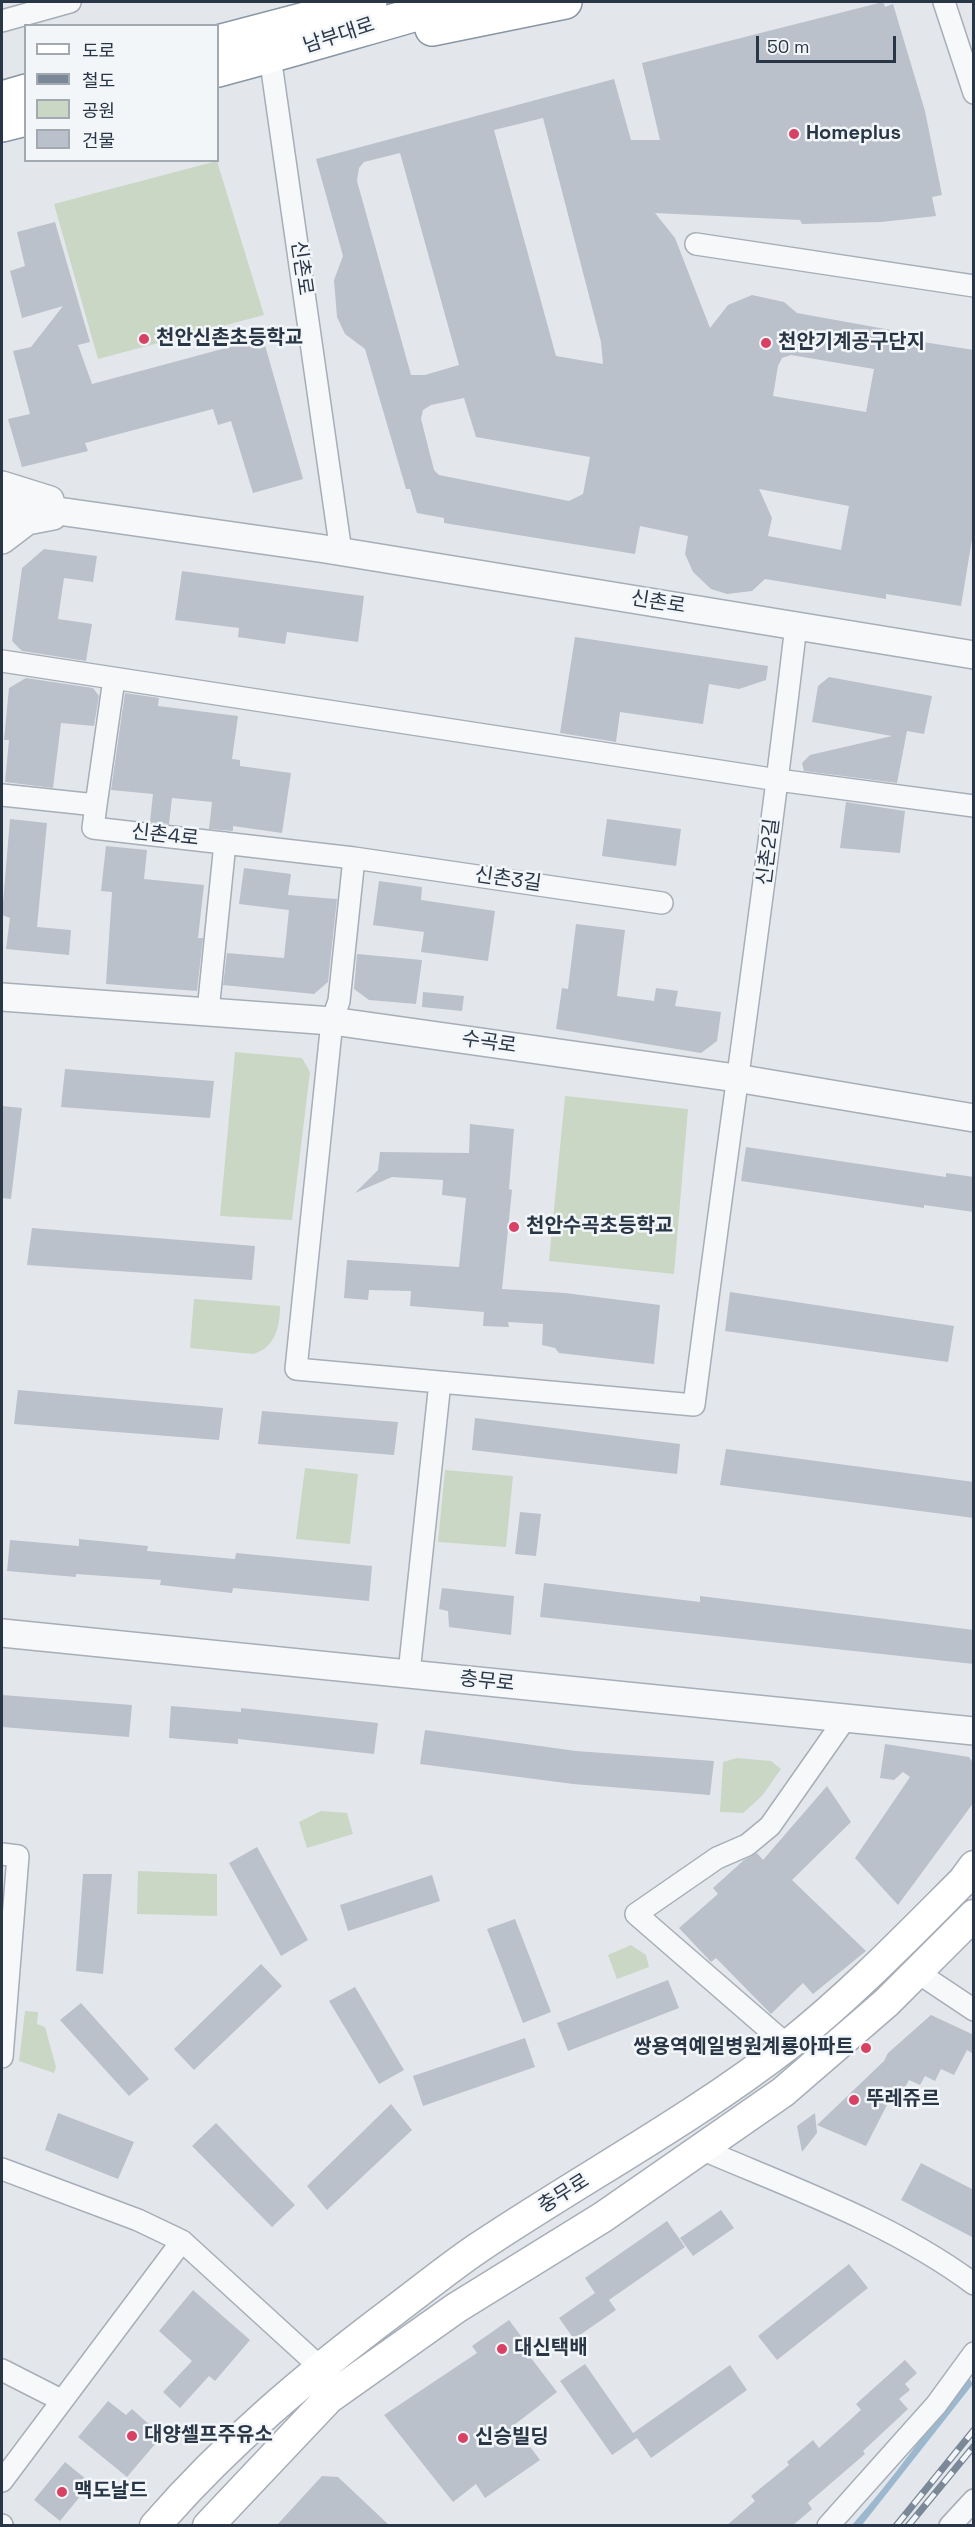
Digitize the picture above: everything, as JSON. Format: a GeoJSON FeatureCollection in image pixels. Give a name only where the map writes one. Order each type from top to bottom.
{"type":"FeatureCollection","features":[{"type":"Feature","properties":{"kind":"highway","name":"남부대로"},"geometry":{"type":"LineString","coordinates":[[219,70],[321,43],[362,27],[460,2]]}},
{"type":"Feature","properties":{"kind":"highway"},"geometry":{"type":"LineString","coordinates":[[321,43],[365,45],[449,24],[564,2]]}},
{"type":"Feature","properties":{"kind":"highway","name":"남부대로"},"geometry":{"type":"LineString","coordinates":[[219,42],[355,4]]}},
{"type":"Feature","properties":{"kind":"highway"},"geometry":{"type":"LineString","coordinates":[[2,98],[24,92]]}},
{"type":"Feature","properties":{"kind":"highway"},"geometry":{"type":"LineString","coordinates":[[2,125],[24,120]]}},
{"type":"Feature","properties":{"kind":"main road","name":"충무로"},"geometry":{"type":"LineString","coordinates":[[155,2526],[180,2497],[270,2408],[320,2367],[477,2248],[625,2156],[787,2045],[863,1982],[963,1881],[974,1866]]}},
{"type":"Feature","properties":{"kind":"main road","name":"충무로"},"geometry":{"type":"LineString","coordinates":[[208,2526],[329,2398],[456,2308],[603,2217],[699,2148],[783,2092],[917,1972],[974,1915]]}},
{"type":"Feature","properties":{"kind":"street"},"geometry":{"type":"LineString","coordinates":[[2,21],[70,2]]}},
{"type":"Feature","properties":{"kind":"street"},"geometry":{"type":"LineString","coordinates":[[945,2],[974,93]]}},
{"type":"Feature","properties":{"kind":"street","name":"신촌로"},"geometry":{"type":"LineString","coordinates":[[270,56],[341,552]]}},
{"type":"Feature","properties":{"kind":"street"},"geometry":{"type":"LineString","coordinates":[[696,244],[974,286]]}},
{"type":"Feature","properties":{"kind":"street"},"geometry":{"type":"LineString","coordinates":[[2,485],[47,498],[72,513]]}},
{"type":"Feature","properties":{"kind":"street","name":"신촌로"},"geometry":{"type":"LineString","coordinates":[[2,509],[30,507],[341,552],[974,655]]}},
{"type":"Feature","properties":{"kind":"street"},"geometry":{"type":"LineString","coordinates":[[2,540],[27,521],[72,513]]}},
{"type":"Feature","properties":{"kind":"street","name":"신촌2길"},"geometry":{"type":"LineString","coordinates":[[440,1382],[694,1405],[736,1078],[778,780],[796,625]]}},
{"type":"Feature","properties":{"kind":"street"},"geometry":{"type":"LineString","coordinates":[[2,662],[778,780],[974,806]]}},
{"type":"Feature","properties":{"kind":"street"},"geometry":{"type":"LineString","coordinates":[[2,795],[96,805],[114,679]]}},
{"type":"Feature","properties":{"kind":"street","name":"신촌4로"},"geometry":{"type":"LineString","coordinates":[[96,805],[93,828],[354,858]]}},
{"type":"Feature","properties":{"kind":"street"},"geometry":{"type":"LineString","coordinates":[[208,1011],[225,843]]}},
{"type":"Feature","properties":{"kind":"street"},"geometry":{"type":"LineString","coordinates":[[354,858],[339,1001],[332,1021],[296,1369],[440,1382],[409,1673]]}},
{"type":"Feature","properties":{"kind":"street","name":"신촌3길"},"geometry":{"type":"LineString","coordinates":[[354,858],[662,903]]}},
{"type":"Feature","properties":{"kind":"street","name":"수곡로"},"geometry":{"type":"LineString","coordinates":[[2,997],[332,1021],[736,1078],[974,1118]]}},
{"type":"Feature","properties":{"kind":"street","name":"충무로"},"geometry":{"type":"LineString","coordinates":[[2,1633],[974,1731]]}},
{"type":"Feature","properties":{"kind":"street"},"geometry":{"type":"LineString","coordinates":[[787,2045],[636,1914],[717,1858],[747,1845],[770,1826],[845,1719]]}},
{"type":"Feature","properties":{"kind":"street"},"geometry":{"type":"LineString","coordinates":[[2,1854],[18,1856],[2,2057]]}},
{"type":"Feature","properties":{"kind":"street"},"geometry":{"type":"LineString","coordinates":[[917,1972],[974,2010]]}},
{"type":"Feature","properties":{"kind":"street"},"geometry":{"type":"LineString","coordinates":[[699,2148],[866,2220],[944,2262],[974,2284]]}},
{"type":"Feature","properties":{"kind":"street"},"geometry":{"type":"LineString","coordinates":[[2,2169],[138,2220],[182,2241],[320,2367]]}},
{"type":"Feature","properties":{"kind":"street"},"geometry":{"type":"LineString","coordinates":[[2,2481],[182,2241]]}},
{"type":"Feature","properties":{"kind":"street"},"geometry":{"type":"LineString","coordinates":[[828,2526],[936,2405],[974,2353]]}},
{"type":"Feature","properties":{"kind":"street"},"geometry":{"type":"LineString","coordinates":[[2,2370],[61,2400]]}},
{"type":"Feature","properties":{"kind":"street"},"geometry":{"type":"LineString","coordinates":[[950,2526],[974,2500]]}},
{"type":"Feature","properties":{"kind":"green space"},"geometry":{"type":"Polygon","coordinates":[[[217,162],[264,315],[98,359],[54,204],[217,162]]]}},
{"type":"Feature","properties":{"kind":"green space"},"geometry":{"type":"Polygon","coordinates":[[[235,1052],[302,1058],[310,1072],[292,1220],[220,1216],[235,1052]]]}},
{"type":"Feature","properties":{"kind":"green space"},"geometry":{"type":"Polygon","coordinates":[[[565,1096],[688,1109],[674,1274],[549,1261],[565,1096]]]}},
{"type":"Feature","properties":{"kind":"green space"},"geometry":{"type":"Polygon","coordinates":[[[194,1299],[280,1306],[275,1336],[266,1347],[253,1354],[190,1348],[194,1299]]]}},
{"type":"Feature","properties":{"kind":"green space"},"geometry":{"type":"Polygon","coordinates":[[[305,1468],[358,1474],[350,1544],[296,1539],[305,1468]]]}},
{"type":"Feature","properties":{"kind":"green space"},"geometry":{"type":"Polygon","coordinates":[[[445,1470],[513,1476],[506,1547],[438,1542],[445,1470]]]}},
{"type":"Feature","properties":{"kind":"green space"},"geometry":{"type":"Polygon","coordinates":[[[737,1758],[771,1761],[781,1769],[762,1796],[743,1813],[720,1812],[723,1762],[737,1758]]]}},
{"type":"Feature","properties":{"kind":"green space"},"geometry":{"type":"Polygon","coordinates":[[[321,1811],[347,1813],[353,1834],[307,1848],[299,1822],[321,1811]]]}},
{"type":"Feature","properties":{"kind":"green space"},"geometry":{"type":"Polygon","coordinates":[[[138,1871],[217,1874],[217,1916],[137,1914],[138,1871]]]}},
{"type":"Feature","properties":{"kind":"green space"},"geometry":{"type":"Polygon","coordinates":[[[631,1945],[646,1955],[649,1967],[617,1979],[608,1955],[631,1945]]]}},
{"type":"Feature","properties":{"kind":"green space"},"geometry":{"type":"Polygon","coordinates":[[[25,2011],[38,2012],[37,2024],[45,2027],[56,2067],[54,2073],[19,2061],[25,2011]]]}},
{"type":"Feature","properties":{"kind":"water"},"geometry":{"type":"Polygon","coordinates":[[[969,2378],[973,2384],[862,2525],[851,2526],[882,2490],[969,2378]]]}},
{"type":"Feature","properties":{"kind":"building","name":"천안기계공구단지"},"geometry":{"type":"Polygon","coordinates":[[[883,2],[885,7],[893,4],[925,111],[942,195],[932,197],[936,216],[881,222],[802,224],[800,220],[655,213],[675,238],[710,328],[728,305],[752,295],[784,302],[797,313],[924,336],[923,342],[974,350],[974,527],[961,606],[886,594],[886,599],[765,579],[752,591],[727,594],[711,589],[693,572],[685,554],[688,536],[640,526],[635,554],[444,523],[444,518],[417,513],[410,489],[406,489],[365,349],[345,334],[337,317],[334,280],[343,256],[316,159],[614,79],[631,140],[660,140],[642,63],[883,2]],[[543,118],[494,130],[556,356],[603,364],[601,342],[543,118]],[[400,153],[364,162],[359,168],[357,181],[411,375],[425,375],[459,365],[400,153]],[[791,355],[782,358],[778,366],[773,396],[866,412],[874,369],[791,355]],[[464,398],[431,405],[423,410],[421,419],[434,470],[439,475],[569,501],[583,494],[590,457],[476,437],[464,398]],[[759,489],[772,518],[768,536],[841,550],[849,506],[759,489]]]}},
{"type":"Feature","properties":{"kind":"building"},"geometry":{"type":"Polygon","coordinates":[[[55,222],[90,342],[78,345],[92,384],[263,338],[303,479],[253,493],[231,421],[218,425],[213,409],[85,443],[88,451],[22,467],[8,419],[30,414],[13,351],[31,347],[63,306],[22,318],[10,271],[25,266],[17,232],[55,222]]]}},
{"type":"Feature","properties":{"kind":"building"},"geometry":{"type":"Polygon","coordinates":[[[44,549],[97,556],[93,582],[64,578],[58,619],[92,624],[86,661],[22,651],[12,641],[22,568],[44,549]]]}},
{"type":"Feature","properties":{"kind":"building"},"geometry":{"type":"Polygon","coordinates":[[[182,571],[364,596],[358,642],[287,632],[285,644],[238,637],[239,628],[175,620],[182,571]]]}},
{"type":"Feature","properties":{"kind":"building"},"geometry":{"type":"Polygon","coordinates":[[[575,637],[768,666],[766,680],[739,689],[709,684],[703,724],[620,712],[616,742],[560,733],[575,637]]]}},
{"type":"Feature","properties":{"kind":"building"},"geometry":{"type":"Polygon","coordinates":[[[829,677],[932,696],[924,734],[907,731],[897,783],[804,771],[802,763],[810,755],[892,736],[812,722],[818,686],[829,677]]]}},
{"type":"Feature","properties":{"kind":"building"},"geometry":{"type":"Polygon","coordinates":[[[26,678],[93,688],[99,696],[94,726],[61,723],[53,788],[5,782],[9,740],[4,740],[9,688],[26,678]]]}},
{"type":"Feature","properties":{"kind":"building"},"geometry":{"type":"Polygon","coordinates":[[[125,693],[159,698],[158,706],[238,716],[232,759],[240,760],[240,766],[291,773],[282,833],[233,826],[233,831],[209,829],[212,802],[172,798],[169,824],[150,822],[153,794],[111,790],[125,693]]]}},
{"type":"Feature","properties":{"kind":"building"},"geometry":{"type":"Polygon","coordinates":[[[846,802],[905,811],[900,853],[840,848],[846,802]]]}},
{"type":"Feature","properties":{"kind":"building"},"geometry":{"type":"Polygon","coordinates":[[[10,819],[47,823],[37,927],[71,930],[69,955],[6,949],[10,918],[2,915],[10,819]]]}},
{"type":"Feature","properties":{"kind":"building"},"geometry":{"type":"Polygon","coordinates":[[[607,819],[681,829],[676,866],[602,856],[607,819]]]}},
{"type":"Feature","properties":{"kind":"building"},"geometry":{"type":"Polygon","coordinates":[[[106,846],[147,850],[144,879],[204,885],[198,938],[203,938],[197,991],[106,984],[112,892],[101,891],[106,846]]]}},
{"type":"Feature","properties":{"kind":"building"},"geometry":{"type":"Polygon","coordinates":[[[244,868],[291,874],[288,895],[337,899],[328,982],[314,994],[223,985],[227,953],[284,958],[289,910],[239,904],[244,868]]]}},
{"type":"Feature","properties":{"kind":"building"},"geometry":{"type":"Polygon","coordinates":[[[379,881],[422,887],[421,900],[495,911],[488,961],[421,952],[424,932],[373,925],[379,881]]]}},
{"type":"Feature","properties":{"kind":"building"},"geometry":{"type":"Polygon","coordinates":[[[576,924],[625,930],[617,996],[654,1001],[656,988],[678,991],[675,1006],[721,1012],[717,1041],[701,1053],[556,1029],[562,988],[568,989],[576,924]]]}},
{"type":"Feature","properties":{"kind":"building"},"geometry":{"type":"Polygon","coordinates":[[[357,954],[422,960],[416,1004],[369,1000],[354,989],[357,954]]]}},
{"type":"Feature","properties":{"kind":"building"},"geometry":{"type":"Polygon","coordinates":[[[423,992],[464,996],[462,1011],[422,1007],[423,992]]]}},
{"type":"Feature","properties":{"kind":"building"},"geometry":{"type":"Polygon","coordinates":[[[65,1069],[214,1081],[210,1118],[61,1107],[65,1069]]]}},
{"type":"Feature","properties":{"kind":"building"},"geometry":{"type":"Polygon","coordinates":[[[2,1106],[22,1108],[11,1199],[2,1198],[2,1106]]]}},
{"type":"Feature","properties":{"kind":"building"},"geometry":{"type":"Polygon","coordinates":[[[470,1124],[514,1129],[509,1189],[512,1190],[502,1289],[565,1293],[660,1305],[654,1364],[559,1353],[555,1348],[542,1345],[543,1324],[508,1322],[509,1327],[483,1326],[484,1312],[410,1306],[411,1291],[369,1290],[368,1300],[344,1298],[347,1260],[459,1267],[466,1198],[442,1195],[443,1180],[392,1177],[355,1193],[378,1170],[380,1152],[469,1153],[470,1124]]]}},
{"type":"Feature","properties":{"kind":"building"},"geometry":{"type":"Polygon","coordinates":[[[746,1147],[946,1177],[946,1173],[974,1177],[974,1212],[924,1205],[924,1208],[741,1181],[746,1147]]]}},
{"type":"Feature","properties":{"kind":"building"},"geometry":{"type":"Polygon","coordinates":[[[32,1228],[255,1246],[252,1280],[27,1265],[32,1228]]]}},
{"type":"Feature","properties":{"kind":"building"},"geometry":{"type":"Polygon","coordinates":[[[730,1292],[954,1326],[948,1362],[725,1331],[730,1292]]]}},
{"type":"Feature","properties":{"kind":"building"},"geometry":{"type":"Polygon","coordinates":[[[18,1390],[223,1408],[219,1440],[14,1424],[18,1390]]]}},
{"type":"Feature","properties":{"kind":"building"},"geometry":{"type":"Polygon","coordinates":[[[262,1411],[398,1422],[394,1455],[258,1444],[262,1411]]]}},
{"type":"Feature","properties":{"kind":"building"},"geometry":{"type":"Polygon","coordinates":[[[475,1418],[680,1444],[677,1474],[472,1450],[475,1418]]]}},
{"type":"Feature","properties":{"kind":"building"},"geometry":{"type":"Polygon","coordinates":[[[726,1449],[974,1482],[974,1518],[720,1485],[726,1449]]]}},
{"type":"Feature","properties":{"kind":"building"},"geometry":{"type":"Polygon","coordinates":[[[520,1512],[541,1514],[536,1556],[515,1554],[520,1512]]]}},
{"type":"Feature","properties":{"kind":"building"},"geometry":{"type":"Polygon","coordinates":[[[79,1539],[148,1546],[147,1551],[235,1559],[236,1553],[372,1566],[369,1601],[233,1588],[232,1593],[160,1585],[161,1580],[76,1574],[76,1577],[7,1571],[10,1540],[79,1546],[79,1539]]]}},
{"type":"Feature","properties":{"kind":"building"},"geometry":{"type":"Polygon","coordinates":[[[544,1583],[700,1602],[700,1596],[974,1630],[974,1664],[540,1617],[544,1583]]]}},
{"type":"Feature","properties":{"kind":"building"},"geometry":{"type":"Polygon","coordinates":[[[442,1588],[514,1596],[511,1635],[449,1627],[448,1611],[439,1609],[442,1588]]]}},
{"type":"Feature","properties":{"kind":"building"},"geometry":{"type":"Polygon","coordinates":[[[2,1695],[132,1705],[129,1737],[2,1727],[2,1695]]]}},
{"type":"Feature","properties":{"kind":"building"},"geometry":{"type":"Polygon","coordinates":[[[171,1706],[241,1712],[241,1708],[378,1723],[374,1754],[238,1739],[238,1744],[169,1738],[171,1706]]]}},
{"type":"Feature","properties":{"kind":"building"},"geometry":{"type":"Polygon","coordinates":[[[425,1730],[576,1751],[714,1761],[710,1795],[573,1784],[420,1764],[425,1730]]]}},
{"type":"Feature","properties":{"kind":"building"},"geometry":{"type":"Polygon","coordinates":[[[885,1744],[969,1757],[974,1764],[974,1802],[898,1905],[855,1858],[910,1777],[903,1772],[894,1780],[880,1778],[885,1744]]]}},
{"type":"Feature","properties":{"kind":"building"},"geometry":{"type":"Polygon","coordinates":[[[827,1786],[851,1822],[792,1880],[866,1951],[813,1994],[803,1983],[771,2014],[716,1958],[711,1962],[679,1928],[718,1894],[713,1888],[744,1860],[757,1853],[763,1860],[827,1786]]]}},
{"type":"Feature","properties":{"kind":"building"},"geometry":{"type":"Polygon","coordinates":[[[257,1847],[308,1940],[281,1956],[229,1863],[257,1847]]]}},
{"type":"Feature","properties":{"kind":"building"},"geometry":{"type":"Polygon","coordinates":[[[83,1874],[112,1874],[103,1974],[76,1971],[83,1874]]]}},
{"type":"Feature","properties":{"kind":"building"},"geometry":{"type":"Polygon","coordinates":[[[432,1875],[440,1901],[348,1931],[340,1905],[432,1875]]]}},
{"type":"Feature","properties":{"kind":"building"},"geometry":{"type":"Polygon","coordinates":[[[515,1919],[551,2012],[523,2023],[487,1929],[515,1919]]]}},
{"type":"Feature","properties":{"kind":"building"},"geometry":{"type":"Polygon","coordinates":[[[261,1964],[282,1986],[194,2070],[174,2049],[261,1964]]]}},
{"type":"Feature","properties":{"kind":"building"},"geometry":{"type":"Polygon","coordinates":[[[668,1980],[679,2008],[568,2051],[557,2023],[668,1980]]]}},
{"type":"Feature","properties":{"kind":"building"},"geometry":{"type":"Polygon","coordinates":[[[355,1987],[404,2070],[379,2084],[329,2001],[355,1987]]]}},
{"type":"Feature","properties":{"kind":"building"},"geometry":{"type":"Polygon","coordinates":[[[81,2003],[149,2079],[129,2096],[60,2020],[81,2003]]]}},
{"type":"Feature","properties":{"kind":"building"},"geometry":{"type":"Polygon","coordinates":[[[931,2015],[974,2035],[974,2054],[967,2050],[954,2075],[941,2069],[935,2081],[925,2076],[920,2085],[909,2080],[897,2102],[890,2099],[866,2146],[817,2125],[884,2061],[888,2053],[931,2015]]]}},
{"type":"Feature","properties":{"kind":"building"},"geometry":{"type":"Polygon","coordinates":[[[525,2038],[535,2067],[423,2106],[413,2076],[525,2038]]]}},
{"type":"Feature","properties":{"kind":"building"},"geometry":{"type":"Polygon","coordinates":[[[391,2104],[412,2130],[327,2210],[307,2186],[391,2104]]]}},
{"type":"Feature","properties":{"kind":"building"},"geometry":{"type":"Polygon","coordinates":[[[58,2113],[134,2142],[118,2179],[45,2150],[58,2113]]]}},
{"type":"Feature","properties":{"kind":"building"},"geometry":{"type":"Polygon","coordinates":[[[815,2113],[817,2133],[802,2152],[797,2126],[815,2113]]]}},
{"type":"Feature","properties":{"kind":"building"},"geometry":{"type":"Polygon","coordinates":[[[216,2123],[295,2205],[272,2227],[192,2146],[216,2123]]]}},
{"type":"Feature","properties":{"kind":"building"},"geometry":{"type":"Polygon","coordinates":[[[921,2163],[974,2190],[974,2238],[901,2200],[921,2163]]]}},
{"type":"Feature","properties":{"kind":"building"},"geometry":{"type":"Polygon","coordinates":[[[721,2210],[734,2228],[693,2256],[680,2238],[721,2210]]]}},
{"type":"Feature","properties":{"kind":"building"},"geometry":{"type":"Polygon","coordinates":[[[667,2221],[685,2247],[609,2300],[616,2310],[574,2339],[559,2318],[595,2293],[585,2278],[667,2221]]]}},
{"type":"Feature","properties":{"kind":"building"},"geometry":{"type":"Polygon","coordinates":[[[849,2264],[868,2288],[777,2360],[758,2336],[849,2264]]]}},
{"type":"Feature","properties":{"kind":"building"},"geometry":{"type":"Polygon","coordinates":[[[193,2290],[250,2340],[215,2381],[209,2376],[180,2408],[163,2392],[192,2361],[159,2331],[193,2290]]]}},
{"type":"Feature","properties":{"kind":"building","name":"신승빌딩"},"geometry":{"type":"Polygon","coordinates":[[[509,2320],[532,2351],[528,2354],[557,2392],[514,2425],[540,2460],[485,2498],[476,2484],[453,2502],[384,2415],[477,2353],[472,2346],[509,2320]]]}},
{"type":"Feature","properties":{"kind":"building"},"geometry":{"type":"Polygon","coordinates":[[[905,2360],[917,2373],[905,2384],[910,2390],[899,2399],[908,2409],[863,2451],[865,2454],[808,2503],[812,2509],[792,2526],[726,2526],[755,2501],[751,2496],[789,2465],[787,2462],[813,2440],[819,2448],[861,2410],[856,2404],[905,2360]]]}},
{"type":"Feature","properties":{"kind":"building"},"geometry":{"type":"Polygon","coordinates":[[[585,2364],[633,2433],[730,2365],[747,2390],[651,2458],[637,2438],[612,2455],[560,2381],[585,2364]]]}},
{"type":"Feature","properties":{"kind":"building"},"geometry":{"type":"Polygon","coordinates":[[[108,2401],[126,2415],[132,2409],[162,2436],[127,2477],[78,2437],[108,2401]]]}},
{"type":"Feature","properties":{"kind":"building","name":"맥도날드"},"geometry":{"type":"Polygon","coordinates":[[[65,2462],[91,2483],[60,2521],[34,2500],[65,2462]]]}},
{"type":"Feature","properties":{"kind":"building"},"geometry":{"type":"Polygon","coordinates":[[[322,2476],[338,2477],[390,2526],[276,2526],[322,2476]]]}},
{"type":"Feature","properties":{"kind":"railway"},"geometry":{"type":"LineString","coordinates":[[896,2526],[974,2430]]}},
{"type":"Feature","properties":{"kind":"railway"},"geometry":{"type":"LineString","coordinates":[[908,2526],[974,2446]]}},
{"type":"Feature","properties":{"kind":"place","name":"Homeplus"},"geometry":{"type":"Point","coordinates":[794,134]}},
{"type":"Feature","properties":{"kind":"place","name":"천안신촌초등학교"},"geometry":{"type":"Point","coordinates":[144,339]}},
{"type":"Feature","properties":{"kind":"place","name":"천안기계공구단지"},"geometry":{"type":"Point","coordinates":[766,343]}},
{"type":"Feature","properties":{"kind":"place","name":"천안수곡초등학교"},"geometry":{"type":"Point","coordinates":[514,1227]}},
{"type":"Feature","properties":{"kind":"place","name":"쌍용역예일병원계룡아파트"},"geometry":{"type":"Point","coordinates":[866,2048]}},
{"type":"Feature","properties":{"kind":"place","name":"뚜레쥬르"},"geometry":{"type":"Point","coordinates":[854,2100]}},
{"type":"Feature","properties":{"kind":"place","name":"대신택배"},"geometry":{"type":"Point","coordinates":[502,2349]}},
{"type":"Feature","properties":{"kind":"place","name":"대양셀프주유소"},"geometry":{"type":"Point","coordinates":[132,2436]}},
{"type":"Feature","properties":{"kind":"place","name":"신승빌딩"},"geometry":{"type":"Point","coordinates":[463,2438]}},
{"type":"Feature","properties":{"kind":"place","name":"맥도날드"},"geometry":{"type":"Point","coordinates":[62,2492]}}]}
